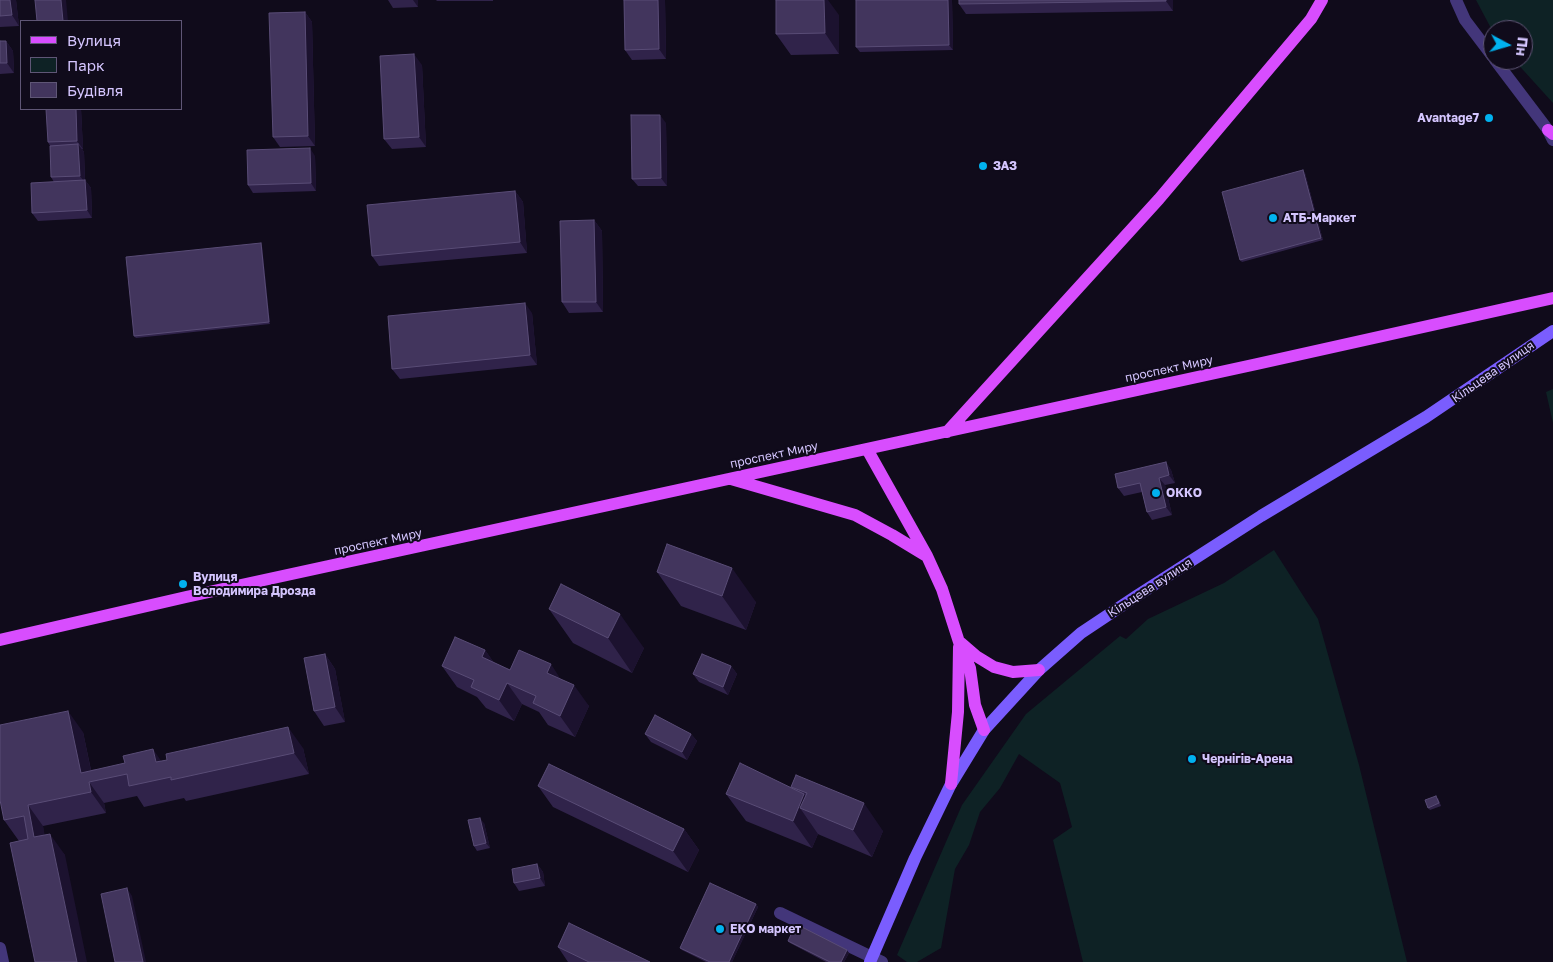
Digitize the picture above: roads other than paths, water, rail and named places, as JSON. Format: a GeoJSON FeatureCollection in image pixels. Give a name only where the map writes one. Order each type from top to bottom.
{"type":"FeatureCollection","features":[{"type":"Feature","properties":{"kind":"main road"},"geometry":{"type":"LineString","coordinates":[[947,432],[1158,199],[1311,19],[1322,0]]}},
{"type":"Feature","properties":{"kind":"main road","name":"проспект Миру"},"geometry":{"type":"LineString","coordinates":[[0,640],[204,593],[1553,298]]}},
{"type":"Feature","properties":{"kind":"main road","name":"Кільцева вулиця"},"geometry":{"type":"LineString","coordinates":[[875,960],[915,858],[951,784],[984,730],[1039,670],[1081,633],[1135,596],[1261,516],[1426,417],[1553,330]]}},
{"type":"Feature","properties":{"kind":"main road"},"geometry":{"type":"LineString","coordinates":[[867,449],[927,556],[942,589],[959,642],[970,668],[975,705],[984,730]]}},
{"type":"Feature","properties":{"kind":"main road"},"geometry":{"type":"LineString","coordinates":[[730,479],[854,515],[927,556]]}},
{"type":"Feature","properties":{"kind":"main road"},"geometry":{"type":"LineString","coordinates":[[959,642],[976,656],[994,667],[1013,672],[1039,670]]}},
{"type":"Feature","properties":{"kind":"main road"},"geometry":{"type":"LineString","coordinates":[[951,784],[958,712],[959,642]]}},
{"type":"Feature","properties":{"kind":"street"},"geometry":{"type":"LineString","coordinates":[[1456,0],[1465,20],[1483,44]]}},
{"type":"Feature","properties":{"kind":"street"},"geometry":{"type":"LineString","coordinates":[[1502,70],[1551,135]]}},
{"type":"Feature","properties":{"kind":"street"},"geometry":{"type":"LineString","coordinates":[[780,913],[875,960]]}},
{"type":"Feature","properties":{"kind":"street"},"geometry":{"type":"LineString","coordinates":[[0,948],[3,962]]}},
{"type":"Feature","properties":{"kind":"place","name":"Avantage7"},"geometry":{"type":"Point","coordinates":[1489,118]}},
{"type":"Feature","properties":{"kind":"place","name":"ЗАЗ"},"geometry":{"type":"Point","coordinates":[983,166]}},
{"type":"Feature","properties":{"kind":"place","name":"АТБ-Маркет"},"geometry":{"type":"Point","coordinates":[1273,218]}},
{"type":"Feature","properties":{"kind":"place","name":"ОККО"},"geometry":{"type":"Point","coordinates":[1156,493]}},
{"type":"Feature","properties":{"kind":"place","name":"Вулиця Володимира Дрозда"},"geometry":{"type":"Point","coordinates":[183,584]}},
{"type":"Feature","properties":{"kind":"place","name":"Чернігів-Арена"},"geometry":{"type":"Point","coordinates":[1192,759]}},
{"type":"Feature","properties":{"kind":"place","name":"ЕКО маркет"},"geometry":{"type":"Point","coordinates":[720,929]}}]}
